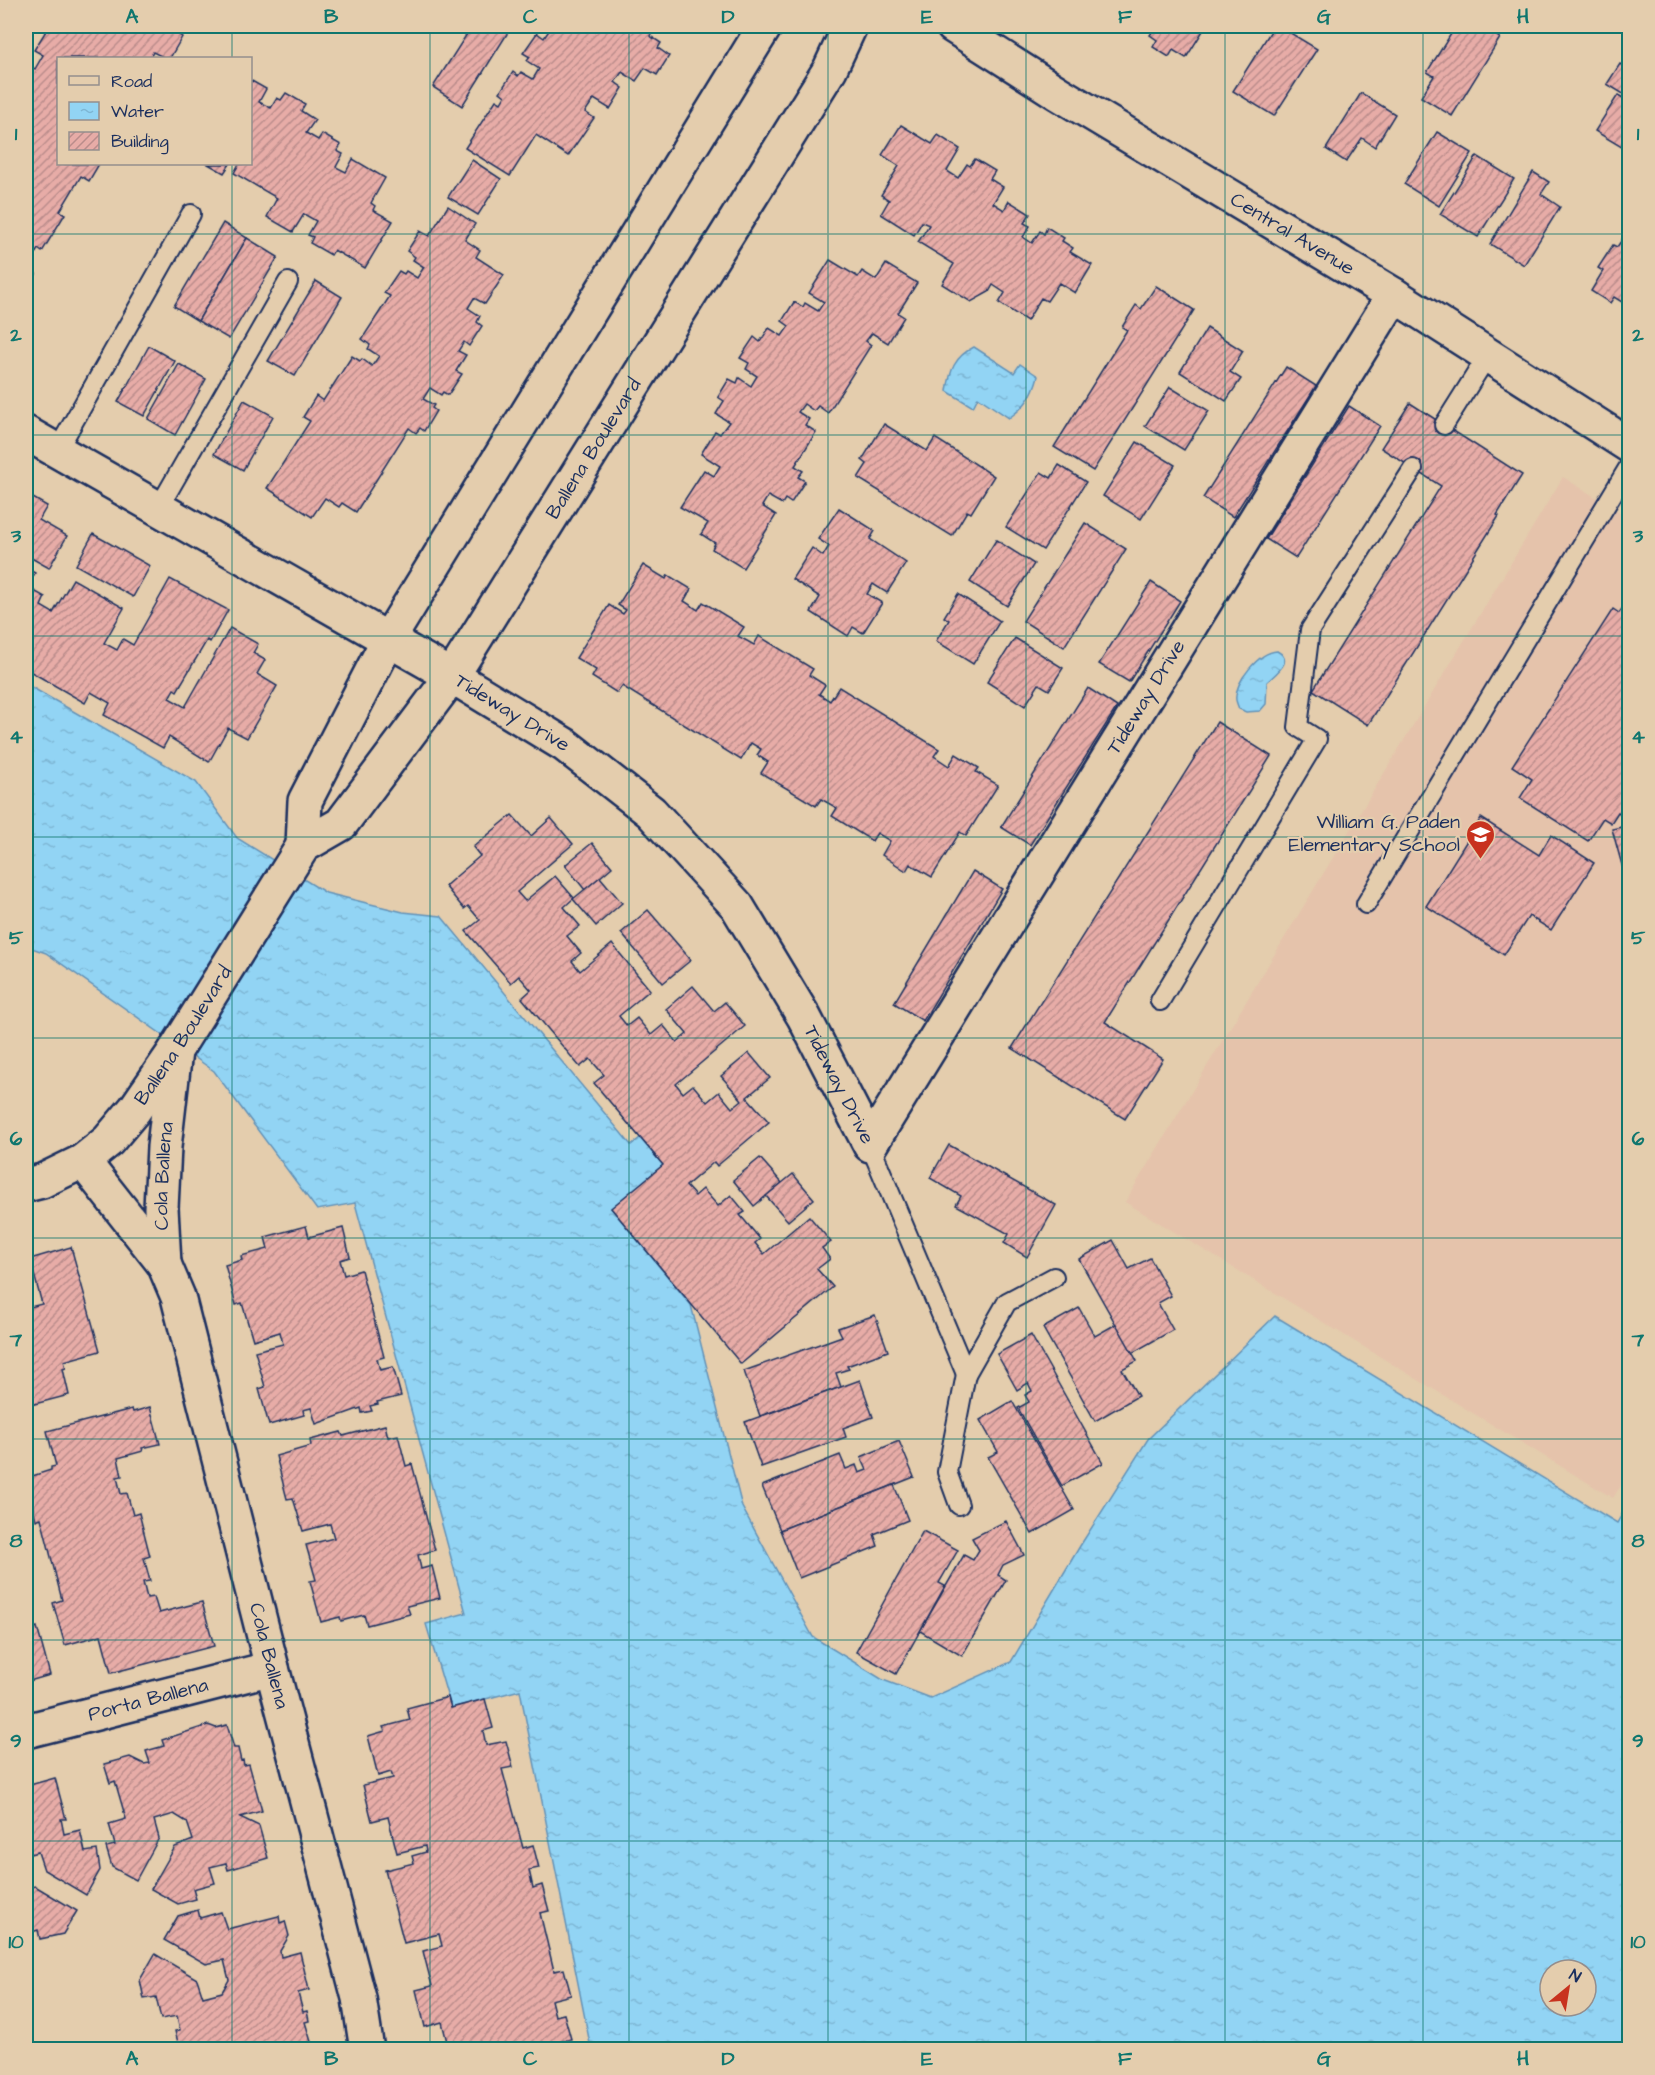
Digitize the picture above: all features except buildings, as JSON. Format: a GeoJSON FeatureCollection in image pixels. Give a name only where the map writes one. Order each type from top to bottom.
{"type":"FeatureCollection","features":[{"type":"Feature","properties":{"kind":"street"},"geometry":{"type":"LineString","coordinates":[[303,846],[304,801],[388,640],[765,26]]}},
{"type":"Feature","properties":{"kind":"street","name":"Ballena Boulevard"},"geometry":{"type":"LineString","coordinates":[[26,1185],[42,1181],[83,1161],[108,1141],[135,1110],[175,1051],[303,846],[341,824],[452,676],[830,69],[850,26]]}},
{"type":"Feature","properties":{"kind":"street","name":"Central Avenue"},"geometry":{"type":"LineString","coordinates":[[953,26],[1058,93],[1394,295],[1629,446]]}},
{"type":"Feature","properties":{"kind":"street","name":"Tideway Drive"},"geometry":{"type":"LineString","coordinates":[[870,1145],[1394,295]]}},
{"type":"Feature","properties":{"kind":"street","name":"Tideway Drive"},"geometry":{"type":"LineString","coordinates":[[26,433],[452,676],[565,745],[651,812],[737,906],[804,1017],[870,1145]]}},
{"type":"Feature","properties":{"kind":"street","name":"Cola Ballena"},"geometry":{"type":"LineString","coordinates":[[164,1264],[161,1208],[175,1051]]}},
{"type":"Feature","properties":{"kind":"street","name":"Cola Ballena"},"geometry":{"type":"LineString","coordinates":[[83,1161],[164,1264],[178,1297],[359,1998],[367,2049]]}},
{"type":"Feature","properties":{"kind":"street","name":"Porta Ballena"},"geometry":{"type":"LineString","coordinates":[[26,1731],[272,1668]]}},
{"type":"Feature","properties":{"kind":"lane"},"geometry":{"type":"LineString","coordinates":[[57,451],[191,214]]}},
{"type":"Feature","properties":{"kind":"lane"},"geometry":{"type":"LineString","coordinates":[[158,509],[288,282]]}},
{"type":"Feature","properties":{"kind":"lane"},"geometry":{"type":"LineString","coordinates":[[1444,425],[1488,355]]}},
{"type":"Feature","properties":{"kind":"lane"},"geometry":{"type":"LineString","coordinates":[[1366,904],[1629,465]]}},
{"type":"Feature","properties":{"kind":"lane"},"geometry":{"type":"LineString","coordinates":[[1160,1000],[1317,740],[1298,727],[1310,630],[1413,469]]}},
{"type":"Feature","properties":{"kind":"lane"},"geometry":{"type":"LineString","coordinates":[[870,1145],[966,1374]]}},
{"type":"Feature","properties":{"kind":"lane"},"geometry":{"type":"LineString","coordinates":[[958,1505],[947,1472],[966,1374],[1007,1302],[1054,1276]]}},
{"type":"Feature","properties":{"kind":"shaded area","name":"William G. Paden Elementary School"},"geometry":{"type":"Polygon","coordinates":[[[1563,477],[1629,518],[1630,1471],[1613,1498],[1125,1202],[1563,477]]]}},
{"type":"Feature","properties":{"kind":"water"},"geometry":{"type":"Polygon","coordinates":[[[974,347],[1014,373],[1020,364],[1038,376],[1028,400],[1009,418],[978,397],[973,407],[947,391],[957,360],[974,347]]]}},
{"type":"Feature","properties":{"kind":"water"},"geometry":{"type":"Polygon","coordinates":[[[1277,651],[1282,655],[1284,663],[1267,682],[1266,704],[1260,711],[1246,712],[1239,709],[1236,693],[1243,677],[1256,662],[1277,651]]]}},
{"type":"Feature","properties":{"kind":"water"},"geometry":{"type":"Polygon","coordinates":[[[26,684],[196,782],[237,838],[326,893],[403,912],[441,916],[631,1145],[640,1138],[663,1165],[611,1208],[691,1305],[742,1507],[813,1637],[883,1680],[931,1698],[1011,1662],[1080,1546],[1148,1439],[1275,1316],[1617,1523],[1629,1502],[1629,2049],[591,2049],[520,1690],[451,1708],[426,1624],[466,1613],[355,1203],[317,1210],[214,1071],[46,953],[26,946],[26,684]]]}},
{"type":"Feature","properties":{"kind":"place","name":"William G. Paden Elementary School"},"geometry":{"type":"Point","coordinates":[1481,860]}}]}
